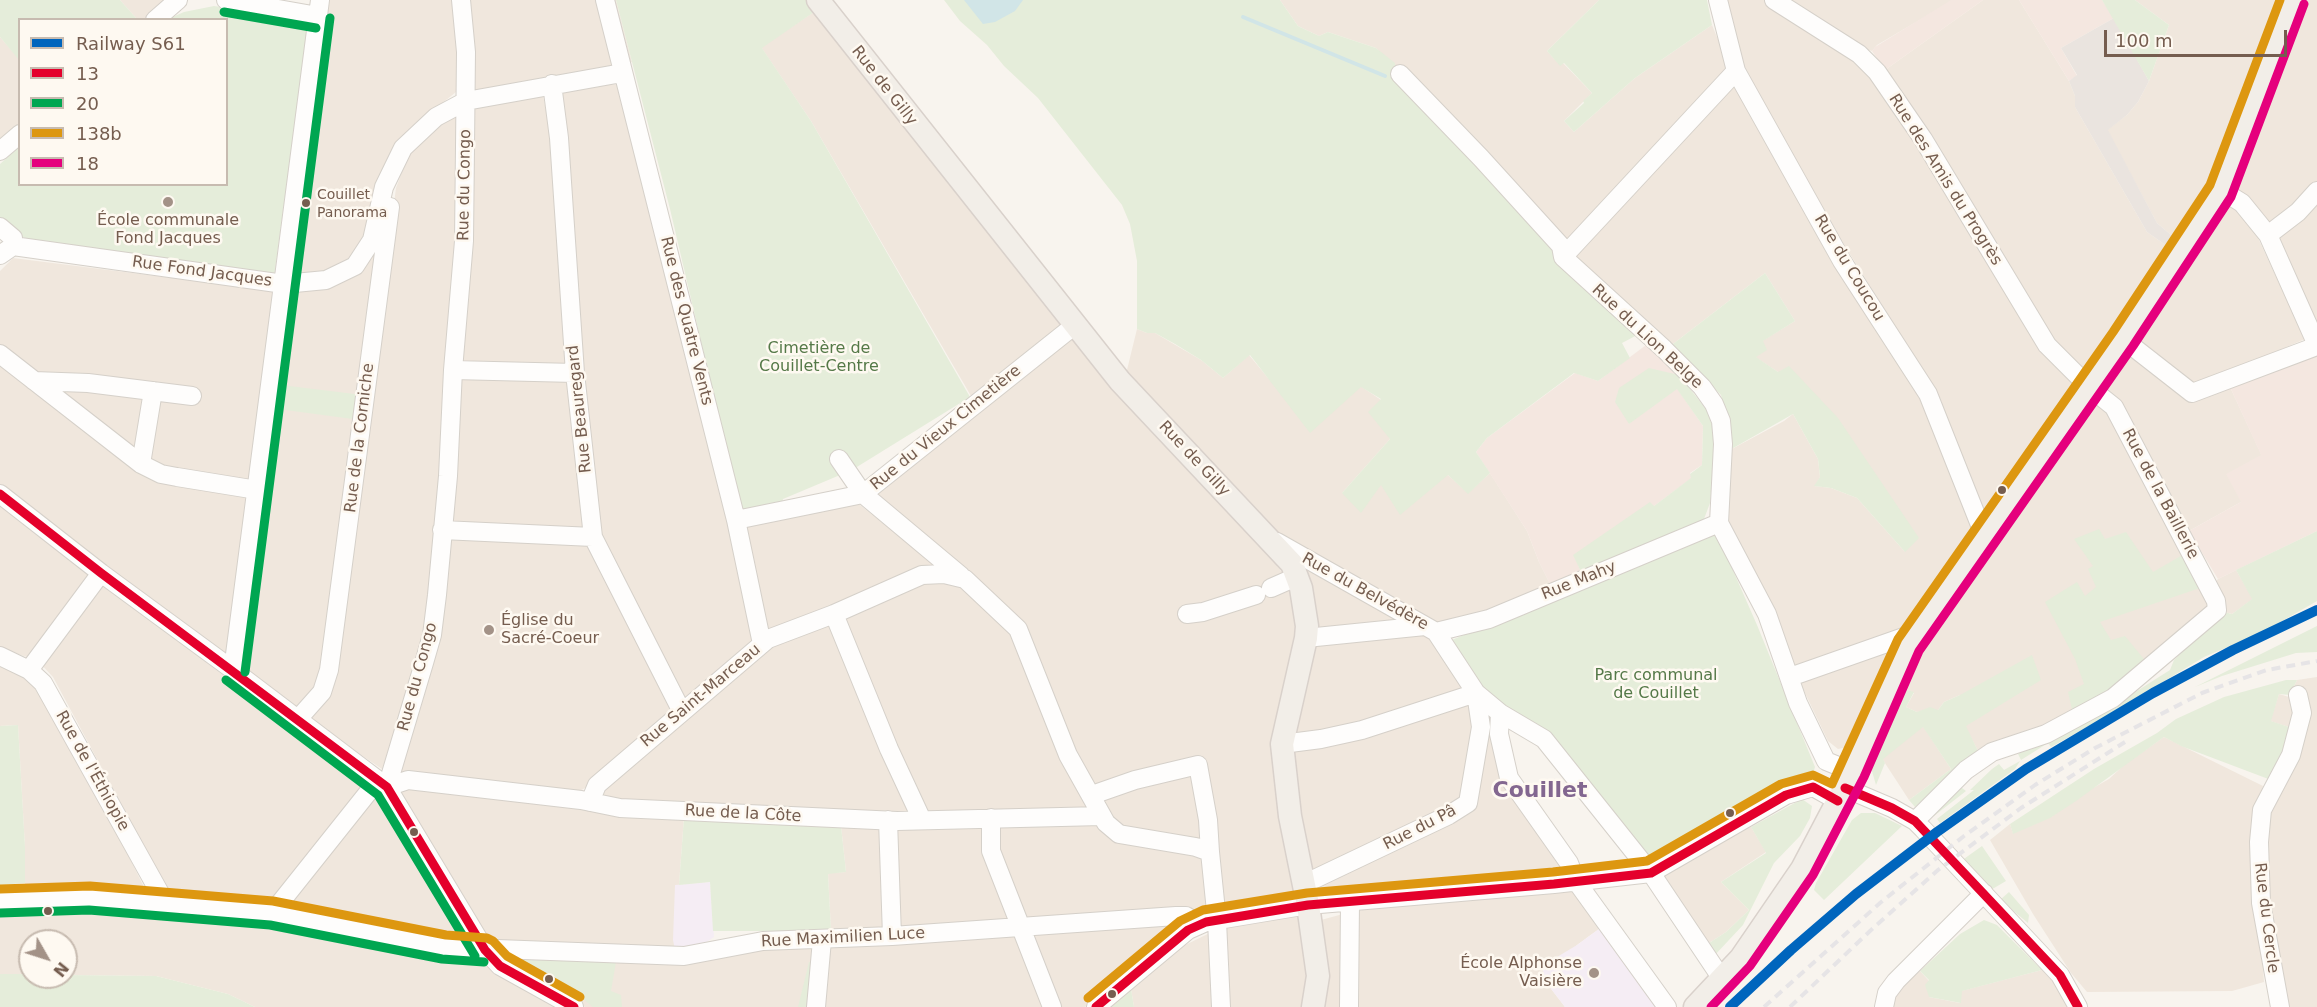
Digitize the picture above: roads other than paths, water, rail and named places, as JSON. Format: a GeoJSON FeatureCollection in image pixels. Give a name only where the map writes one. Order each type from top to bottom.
{"type":"FeatureCollection","features":[{"type":"Feature","properties":{"kind":"main road","name":"Rue de Gilly"},"geometry":{"type":"LineString","coordinates":[[818,0],[1120,381],[1292,564],[1301,588],[1307,626],[1282,744],[1290,816],[1306,895],[1318,976],[1313,1007]]}},
{"type":"Feature","properties":{"kind":"main road"},"geometry":{"type":"LineString","coordinates":[[1695,1007],[1741,958],[1802,869],[1845,787],[1908,645],[2123,339],[2221,190],[2293,0]]}},
{"type":"Feature","properties":{"kind":"street"},"geometry":{"type":"LineString","coordinates":[[157,18],[178,0]]}},
{"type":"Feature","properties":{"kind":"street"},"geometry":{"type":"LineString","coordinates":[[226,0],[319,8],[233,670]]}},
{"type":"Feature","properties":{"kind":"street","name":"Rue du Congo"},"geometry":{"type":"LineString","coordinates":[[382,784],[432,635],[448,476],[453,370],[464,241],[466,52],[461,0]]}},
{"type":"Feature","properties":{"kind":"street","name":"Rue des Quatre Vents"},"geometry":{"type":"LineString","coordinates":[[605,0],[736,520],[762,644]]}},
{"type":"Feature","properties":{"kind":"street","name":"Rue du Coucou"},"geometry":{"type":"LineString","coordinates":[[1718,0],[1736,71],[1842,261],[1928,394],[1984,535]]}},
{"type":"Feature","properties":{"kind":"street","name":"Rue des Amis du Progrès"},"geometry":{"type":"LineString","coordinates":[[1774,0],[1859,54],[1877,72],[1923,139],[2047,345],[2089,387]]}},
{"type":"Feature","properties":{"kind":"street"},"geometry":{"type":"LineString","coordinates":[[1563,257],[1736,71]]}},
{"type":"Feature","properties":{"kind":"street"},"geometry":{"type":"LineString","coordinates":[[403,148],[436,117],[466,101],[622,73]]}},
{"type":"Feature","properties":{"kind":"street","name":"Rue du Lion Belge"},"geometry":{"type":"LineString","coordinates":[[1400,74],[1561,246],[1563,257],[1702,387],[1714,404],[1721,422],[1723,444],[1719,524]]}},
{"type":"Feature","properties":{"kind":"street","name":"Rue Beauregard"},"geometry":{"type":"LineString","coordinates":[[552,84],[559,138],[575,373],[593,537],[682,712]]}},
{"type":"Feature","properties":{"kind":"street"},"geometry":{"type":"LineString","coordinates":[[2,146],[18,135]]}},
{"type":"Feature","properties":{"kind":"street","name":"Rue Fond Jacques"},"geometry":{"type":"LineString","coordinates":[[7,250],[284,284],[326,280],[355,266],[372,240],[384,187],[403,148]]}},
{"type":"Feature","properties":{"kind":"street","name":"Rue de la Corniche"},"geometry":{"type":"LineString","coordinates":[[298,719],[322,692],[329,670],[393,178],[403,148]]}},
{"type":"Feature","properties":{"kind":"street"},"geometry":{"type":"LineString","coordinates":[[2123,339],[2192,393],[2317,346],[2268,235],[2242,203],[2221,190]]}},
{"type":"Feature","properties":{"kind":"street"},"geometry":{"type":"LineString","coordinates":[[2268,235],[2298,212],[2317,191]]}},
{"type":"Feature","properties":{"kind":"street"},"geometry":{"type":"LineString","coordinates":[[0,227],[13,237],[7,250]]}},
{"type":"Feature","properties":{"kind":"street","name":"Rue du Vieux Cimetière"},"geometry":{"type":"LineString","coordinates":[[736,520],[863,494],[1075,325]]}},
{"type":"Feature","properties":{"kind":"street"},"geometry":{"type":"LineString","coordinates":[[0,354],[141,464],[169,476],[257,490]]}},
{"type":"Feature","properties":{"kind":"street"},"geometry":{"type":"LineString","coordinates":[[453,370],[575,373]]}},
{"type":"Feature","properties":{"kind":"street"},"geometry":{"type":"LineString","coordinates":[[34,381],[88,383],[192,396]]}},
{"type":"Feature","properties":{"kind":"street","name":"Rue de la Baillerie"},"geometry":{"type":"LineString","coordinates":[[1915,821],[1966,770],[1992,752],[2046,734],[2114,698],[2217,610],[2216,601],[2114,407],[2089,387]]}},
{"type":"Feature","properties":{"kind":"street"},"geometry":{"type":"LineString","coordinates":[[141,464],[153,391]]}},
{"type":"Feature","properties":{"kind":"street"},"geometry":{"type":"LineString","coordinates":[[839,459],[863,494],[965,579],[1018,629],[1068,755],[1111,829],[1119,834],[1196,847],[1210,852]]}},
{"type":"Feature","properties":{"kind":"street"},"geometry":{"type":"LineString","coordinates":[[0,494],[101,573],[382,784],[485,950],[500,966],[574,1007]]}},
{"type":"Feature","properties":{"kind":"street"},"geometry":{"type":"LineString","coordinates":[[1719,524],[1767,614],[1798,703],[1826,761],[1845,787]]}},
{"type":"Feature","properties":{"kind":"street","name":"Rue Mahy"},"geometry":{"type":"LineString","coordinates":[[1306,638],[1431,629],[1489,618],[1719,524]]}},
{"type":"Feature","properties":{"kind":"street"},"geometry":{"type":"LineString","coordinates":[[442,530],[593,537]]}},
{"type":"Feature","properties":{"kind":"street","name":"Rue du Belvédère"},"geometry":{"type":"LineString","coordinates":[[1266,536],[1431,629],[1476,693],[1500,713],[1544,739],[1651,873],[1722,979]]}},
{"type":"Feature","properties":{"kind":"street"},"geometry":{"type":"LineString","coordinates":[[29,670],[101,573]]}},
{"type":"Feature","properties":{"kind":"street","name":"Rue Saint-Marceau"},"geometry":{"type":"LineString","coordinates":[[590,802],[597,785],[768,639],[834,614],[922,574],[944,574],[965,579]]}},
{"type":"Feature","properties":{"kind":"street"},"geometry":{"type":"LineString","coordinates":[[1187,614],[1203,612],[1264,591],[1296,576]]}},
{"type":"Feature","properties":{"kind":"street"},"geometry":{"type":"LineString","coordinates":[[834,614],[889,749],[922,820]]}},
{"type":"Feature","properties":{"kind":"street"},"geometry":{"type":"LineString","coordinates":[[1790,677],[1917,632]]}},
{"type":"Feature","properties":{"kind":"street","name":"Rue de l'Éthiopie"},"geometry":{"type":"LineString","coordinates":[[0,656],[29,670],[43,683],[166,904]]}},
{"type":"Feature","properties":{"kind":"street"},"geometry":{"type":"LineString","coordinates":[[1282,744],[1362,730],[1476,693]]}},
{"type":"Feature","properties":{"kind":"street","name":"Rue du Pâ"},"geometry":{"type":"LineString","coordinates":[[1306,895],[1468,803],[1481,727],[1476,693]]}},
{"type":"Feature","properties":{"kind":"street","name":"Rue du Cercle"},"geometry":{"type":"LineString","coordinates":[[2280,1007],[2262,903],[2259,842],[2262,810],[2291,755],[2302,713],[2298,694]]}},
{"type":"Feature","properties":{"kind":"street"},"geometry":{"type":"LineString","coordinates":[[1500,713],[1499,734],[1509,778],[1569,863],[1576,881],[1667,1007]]}},
{"type":"Feature","properties":{"kind":"street"},"geometry":{"type":"LineString","coordinates":[[1813,788],[1826,761]]}},
{"type":"Feature","properties":{"kind":"street"},"geometry":{"type":"LineString","coordinates":[[1092,795],[1135,780],[1198,765],[1208,820],[1210,852],[1208,923],[1221,1007]]}},
{"type":"Feature","properties":{"kind":"street","name":"Rue de la Côte"},"geometry":{"type":"LineString","coordinates":[[382,784],[408,780],[590,802],[620,808],[888,820],[1102,816]]}},
{"type":"Feature","properties":{"kind":"street"},"geometry":{"type":"LineString","coordinates":[[272,913],[382,784]]}},
{"type":"Feature","properties":{"kind":"street"},"geometry":{"type":"LineString","coordinates":[[1096,1007],[1188,930],[1208,923],[1306,895],[1350,902],[1651,873],[1786,795],[1813,788],[1845,787],[1915,821],[2060,975],[2078,1007]]}},
{"type":"Feature","properties":{"kind":"street"},"geometry":{"type":"LineString","coordinates":[[992,818],[991,851],[1052,1007]]}},
{"type":"Feature","properties":{"kind":"street"},"geometry":{"type":"LineString","coordinates":[[888,820],[892,936]]}},
{"type":"Feature","properties":{"kind":"street"},"geometry":{"type":"LineString","coordinates":[[1884,1007],[1887,993],[1896,981],[1984,893]]}},
{"type":"Feature","properties":{"kind":"street","name":"Rue Maximilien Luce"},"geometry":{"type":"LineString","coordinates":[[0,901],[89,898],[166,904],[272,913],[444,947],[684,956],[763,940],[822,940],[892,936],[1176,916],[1186,916],[1208,923]]}},
{"type":"Feature","properties":{"kind":"street"},"geometry":{"type":"LineString","coordinates":[[1349,1007],[1350,902]]}},
{"type":"Feature","properties":{"kind":"street"},"geometry":{"type":"LineString","coordinates":[[816,1007],[822,940]]}},
{"type":"Feature","properties":{"kind":"waterway"},"geometry":{"type":"LineString","coordinates":[[1243,17],[1385,76]]}},
{"type":"Feature","properties":{"kind":"railway"},"geometry":{"type":"LineString","coordinates":[[1764,1007],[1880,903],[1964,836],[2035,785],[2095,748],[2202,693],[2267,670],[2317,661]]}},
{"type":"Feature","properties":{"kind":"railway"},"geometry":{"type":"LineString","coordinates":[[1790,1007],[1938,870],[2021,808],[2125,742]]}},
{"type":"Feature","properties":{"kind":"rail line","name":"S61"},"geometry":{"type":"LineString","coordinates":[[1730,1007],[1856,894],[1937,832],[2026,769],[2153,693],[2233,650],[2317,610]]}},
{"type":"Feature","properties":{"kind":"place","name":"École communale Fond Jacques"},"geometry":{"type":"Point","coordinates":[168,202]}},
{"type":"Feature","properties":{"kind":"place","name":"Couillet Panorama"},"geometry":{"type":"Point","coordinates":[306,203]}},
{"type":"Feature","properties":{"kind":"place","name":"Église du Sacré-Coeur"},"geometry":{"type":"Point","coordinates":[489,630]}},
{"type":"Feature","properties":{"kind":"place","name":"École Alphonse Vaisière"},"geometry":{"type":"Point","coordinates":[1594,973]}},
{"type":"Feature","properties":{"kind":"district","name":"Couillet"},"geometry":{"type":"Point","coordinates":[1540,791]}},
{"type":"Feature","properties":{"kind":"park label","name":"Cimetière de Couillet-Centre"},"geometry":{"type":"Point","coordinates":[819,358]}},
{"type":"Feature","properties":{"kind":"park label","name":"Parc communal de Couillet"},"geometry":{"type":"Point","coordinates":[1656,685]}}]}
